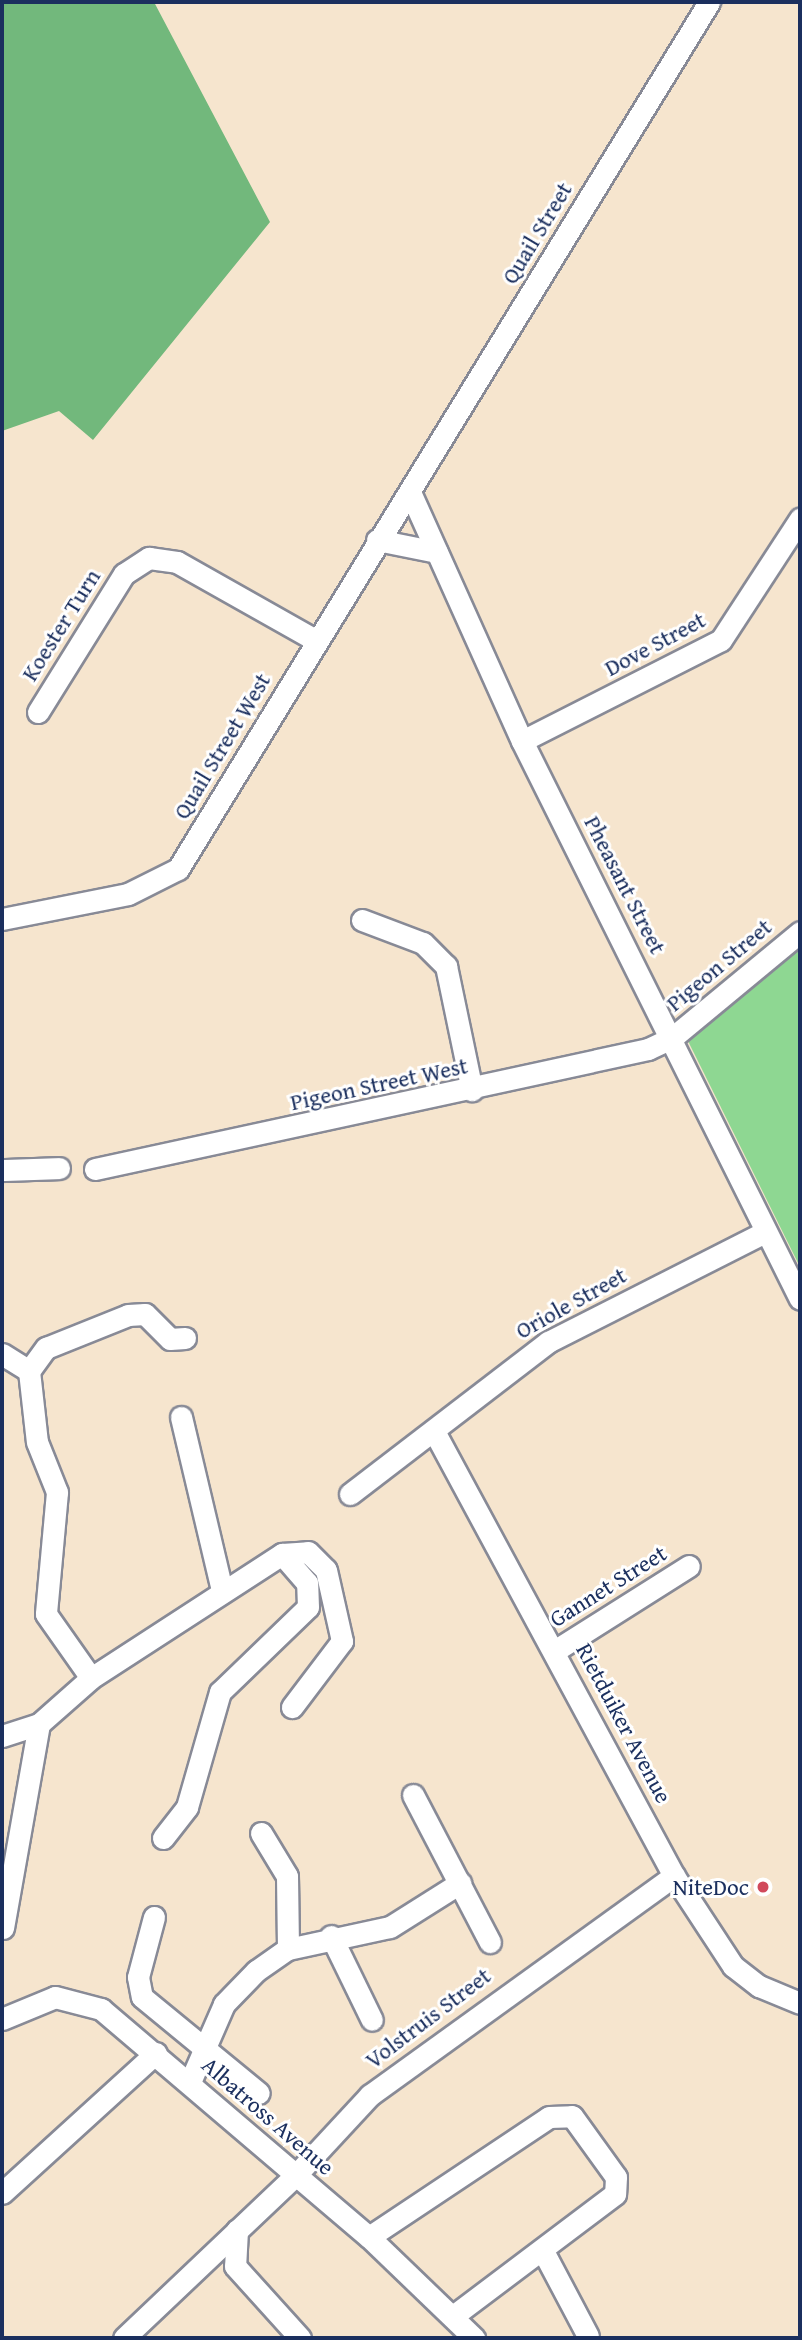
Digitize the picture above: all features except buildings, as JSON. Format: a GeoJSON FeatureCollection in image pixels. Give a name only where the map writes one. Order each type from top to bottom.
{"type":"FeatureCollection","features":[{"type":"Feature","properties":{"kind":"street","name":"Quail Street"},"geometry":{"type":"LineString","coordinates":[[410,492],[709,2]]}},
{"type":"Feature","properties":{"kind":"street","name":"Quail Street West"},"geometry":{"type":"LineString","coordinates":[[3,915],[128,894],[178,869],[377,540],[410,492]]}},
{"type":"Feature","properties":{"kind":"street","name":"Pheasant Street"},"geometry":{"type":"LineString","coordinates":[[410,492],[522,741],[800,1298]]}},
{"type":"Feature","properties":{"kind":"street","name":"Dove Street"},"geometry":{"type":"LineString","coordinates":[[522,741],[721,640],[800,519]]}},
{"type":"Feature","properties":{"kind":"street"},"geometry":{"type":"LineString","coordinates":[[377,540],[437,552]]}},
{"type":"Feature","properties":{"kind":"street","name":"Koester Turn"},"geometry":{"type":"LineString","coordinates":[[38,712],[124,574],[149,558],[177,562],[317,641]]}},
{"type":"Feature","properties":{"kind":"street"},"geometry":{"type":"LineString","coordinates":[[362,920],[423,943],[446,966],[472,1090]]}},
{"type":"Feature","properties":{"kind":"street","name":"Pigeon Street"},"geometry":{"type":"LineString","coordinates":[[672,1038],[800,932]]}},
{"type":"Feature","properties":{"kind":"street","name":"Pigeon Street West"},"geometry":{"type":"LineString","coordinates":[[95,1169],[611,1060],[672,1038]]}},
{"type":"Feature","properties":{"kind":"street"},"geometry":{"type":"LineString","coordinates":[[2,1170],[59,1168]]}},
{"type":"Feature","properties":{"kind":"street","name":"Oriole Street"},"geometry":{"type":"LineString","coordinates":[[350,1494],[435,1433],[548,1342],[765,1232]]}},
{"type":"Feature","properties":{"kind":"street"},"geometry":{"type":"LineString","coordinates":[[91,1678],[44,1608],[58,1504],[37,1442],[29,1371],[46,1348],[128,1315],[142,1313],[170,1339],[186,1338]]}},
{"type":"Feature","properties":{"kind":"street"},"geometry":{"type":"LineString","coordinates":[[2,1354],[29,1371]]}},
{"type":"Feature","properties":{"kind":"street"},"geometry":{"type":"LineString","coordinates":[[181,1417],[222,1590]]}},
{"type":"Feature","properties":{"kind":"street","name":"Rietduiker Avenue"},"geometry":{"type":"LineString","coordinates":[[435,1433],[556,1650],[674,1876],[733,1966],[759,1986],[800,2003]]}},
{"type":"Feature","properties":{"kind":"street"},"geometry":{"type":"LineString","coordinates":[[163,1838],[187,1807],[220,1692],[308,1607],[307,1583],[282,1554]]}},
{"type":"Feature","properties":{"kind":"street"},"geometry":{"type":"LineString","coordinates":[[2,1736],[40,1724],[91,1678],[222,1590],[282,1554],[318,1557],[343,1631],[333,1661],[292,1707]]}},
{"type":"Feature","properties":{"kind":"street","name":"Gannet Street"},"geometry":{"type":"LineString","coordinates":[[556,1650],[689,1566]]}},
{"type":"Feature","properties":{"kind":"street"},"geometry":{"type":"LineString","coordinates":[[3,1928],[40,1724]]}},
{"type":"Feature","properties":{"kind":"street"},"geometry":{"type":"LineString","coordinates":[[413,1795],[490,1942]]}},
{"type":"Feature","properties":{"kind":"street"},"geometry":{"type":"LineString","coordinates":[[261,1833],[287,1876],[288,1949]]}},
{"type":"Feature","properties":{"kind":"street","name":"Volstruis Street"},"geometry":{"type":"LineString","coordinates":[[124,2338],[295,2176],[390,2079],[674,1876]]}},
{"type":"Feature","properties":{"kind":"street"},"geometry":{"type":"LineString","coordinates":[[190,2082],[232,1993],[288,1949],[331,1936],[390,1927],[460,1882]]}},
{"type":"Feature","properties":{"kind":"street"},"geometry":{"type":"LineString","coordinates":[[154,1917],[138,1977],[142,1997],[208,2045],[259,2093]]}},
{"type":"Feature","properties":{"kind":"street"},"geometry":{"type":"LineString","coordinates":[[331,1936],[372,2020]]}},
{"type":"Feature","properties":{"kind":"street","name":"Albatross Avenue"},"geometry":{"type":"LineString","coordinates":[[2,2019],[43,1999],[85,2000],[156,2053],[295,2176],[369,2237],[474,2338]]}},
{"type":"Feature","properties":{"kind":"street"},"geometry":{"type":"LineString","coordinates":[[2,2193],[156,2053]]}},
{"type":"Feature","properties":{"kind":"street"},"geometry":{"type":"LineString","coordinates":[[369,2237],[549,2117],[568,2114],[612,2170],[617,2187],[608,2201],[453,2316]]}},
{"type":"Feature","properties":{"kind":"street"},"geometry":{"type":"LineString","coordinates":[[237,2230],[235,2266],[300,2338]]}},
{"type":"Feature","properties":{"kind":"street"},"geometry":{"type":"LineString","coordinates":[[543,2251],[588,2336]]}},
{"type":"Feature","properties":{"kind":"green space"},"geometry":{"type":"Polygon","coordinates":[[[2,2],[154,2],[270,222],[93,440],[59,411],[2,431],[2,2]]]}},
{"type":"Feature","properties":{"kind":"green space"},"geometry":{"type":"Polygon","coordinates":[[[800,948],[800,1267],[686,1037],[800,948]]]}},
{"type":"Feature","properties":{"kind":"place","name":"NiteDoc"},"geometry":{"type":"Point","coordinates":[763,1887]}}]}
